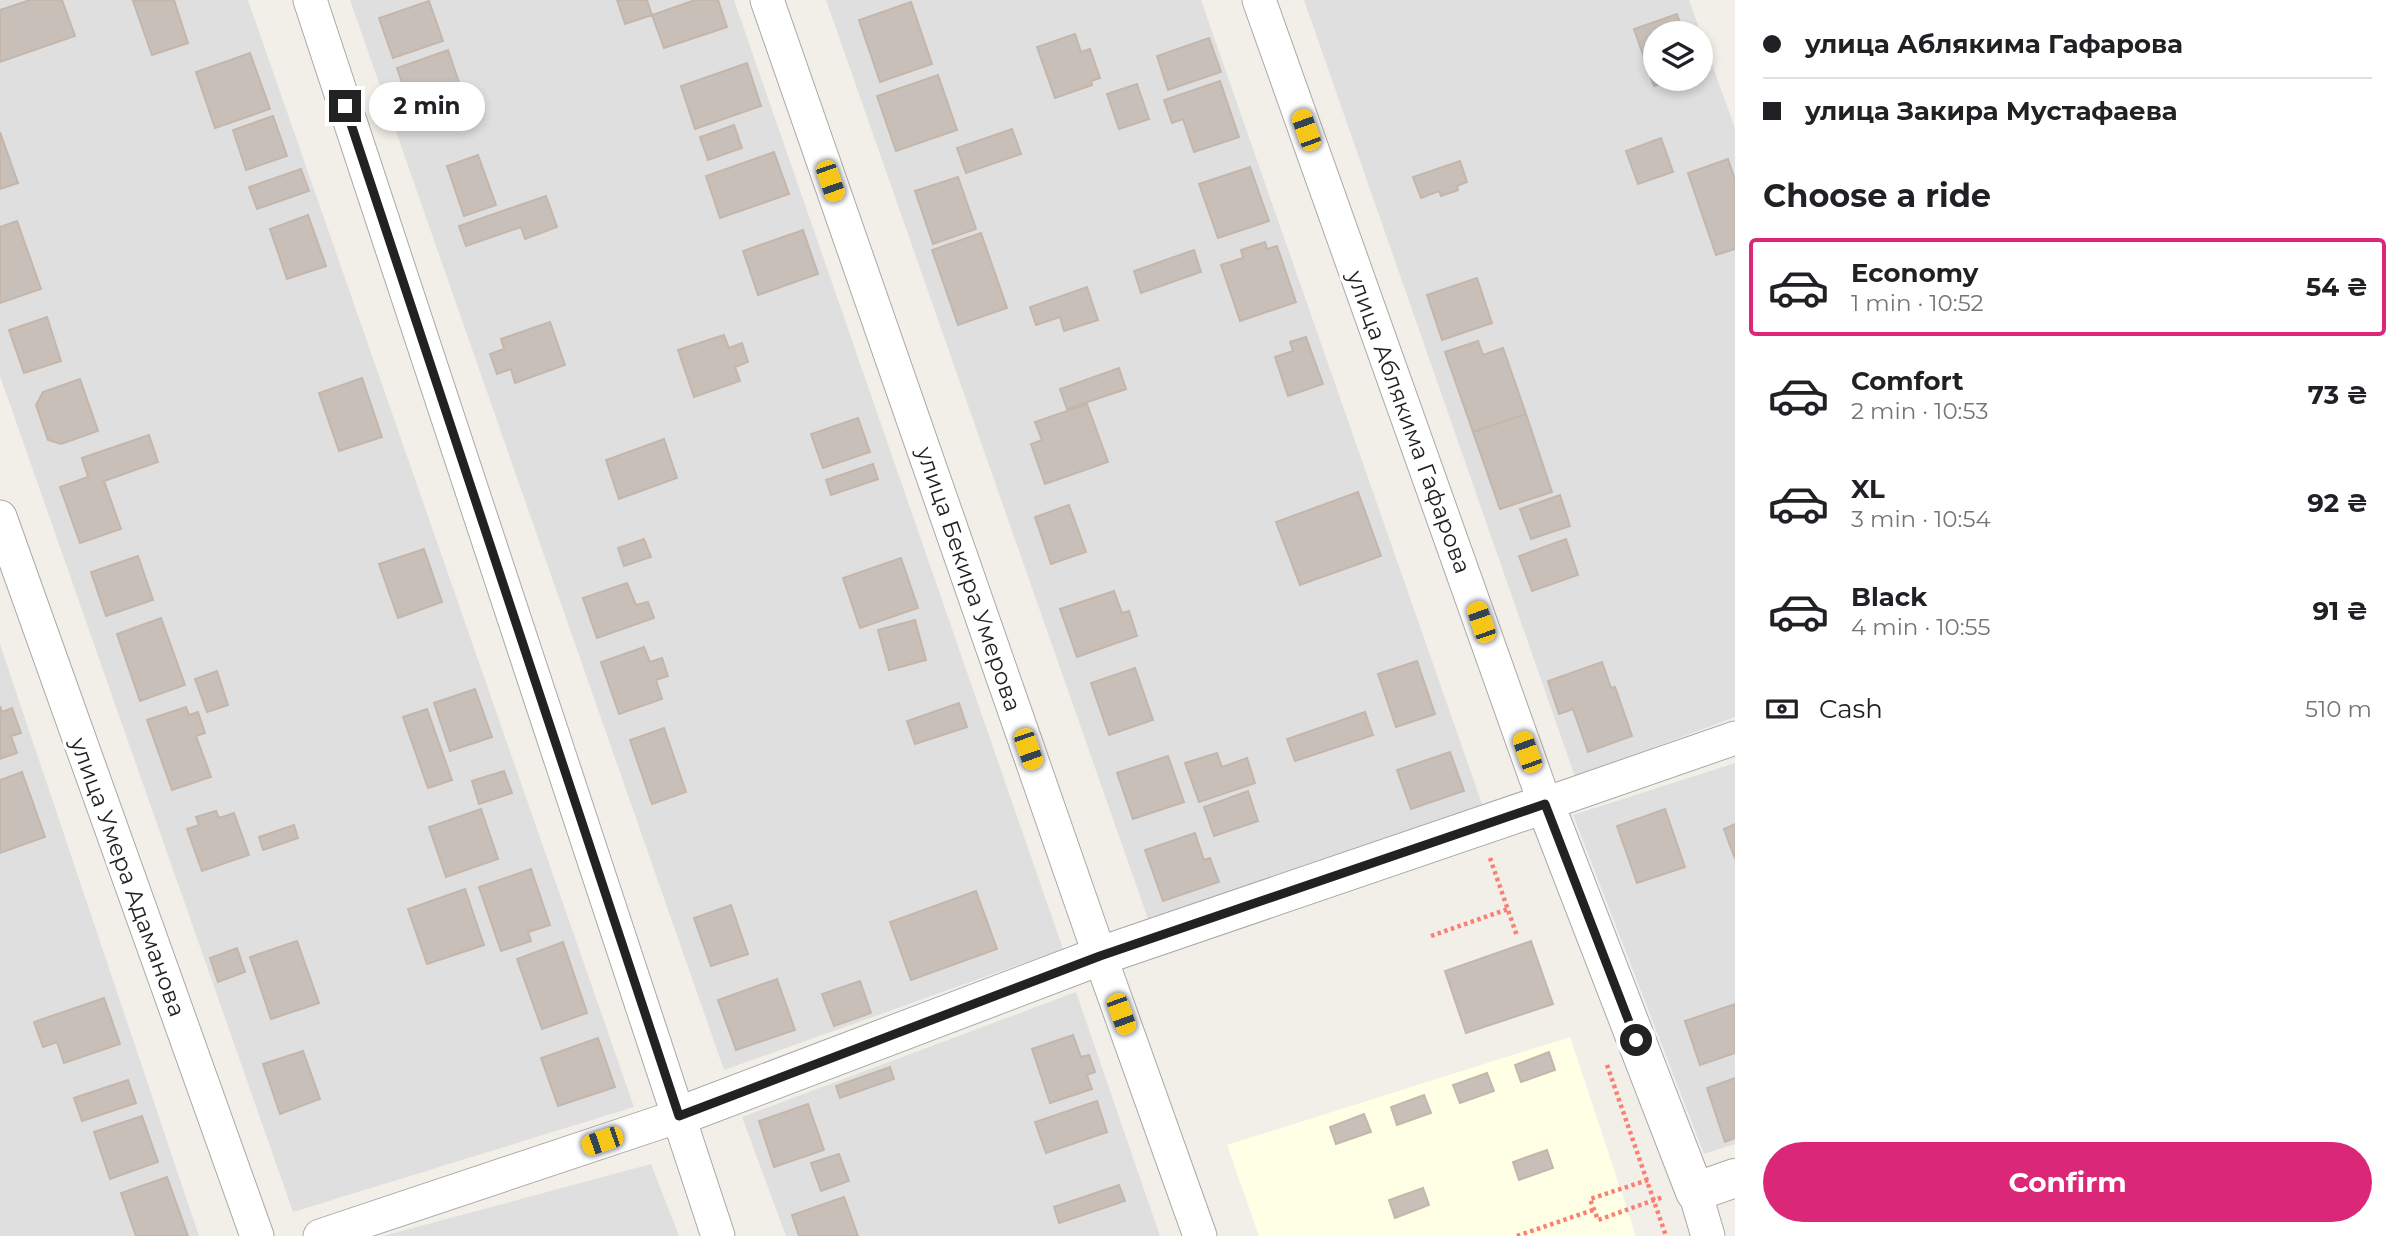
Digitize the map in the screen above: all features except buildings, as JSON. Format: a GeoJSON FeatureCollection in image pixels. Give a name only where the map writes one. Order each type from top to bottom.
{"type":"FeatureCollection","features":[{"type":"Feature","properties":{"kind":"street"},"geometry":{"type":"LineString","coordinates":[[310,0],[718,1236]]}},
{"type":"Feature","properties":{"kind":"street","name":"улица Бекира Умерова"},"geometry":{"type":"LineString","coordinates":[[767,0],[1200,1236]]}},
{"type":"Feature","properties":{"kind":"street","name":"улица Аблякима Гафарова"},"geometry":{"type":"LineString","coordinates":[[1259,0],[1545,804],[1680,1194],[1709,1236]]}},
{"type":"Feature","properties":{"kind":"street","name":"улица Умера Адаманова"},"geometry":{"type":"LineString","coordinates":[[0,517],[257,1236]]}},
{"type":"Feature","properties":{"kind":"street"},"geometry":{"type":"LineString","coordinates":[[320,1236],[679,1116],[1100,956],[1735,738]]}},
{"type":"Feature","properties":{"kind":"street"},"geometry":{"type":"LineString","coordinates":[[1680,1194],[1735,1178]]}},
{"type":"Feature","properties":{"kind":"path"},"geometry":{"type":"LineString","coordinates":[[1488,851],[1517,936]]}},
{"type":"Feature","properties":{"kind":"path"},"geometry":{"type":"LineString","coordinates":[[1431,936],[1507,909]]}},
{"type":"Feature","properties":{"kind":"path"},"geometry":{"type":"LineString","coordinates":[[1606,1062],[1666,1236]]}},
{"type":"Feature","properties":{"kind":"path"},"geometry":{"type":"LineString","coordinates":[[1658,1177],[1590,1199],[1598,1220],[1654,1200],[1680,1194]]}},
{"type":"Feature","properties":{"kind":"path"},"geometry":{"type":"LineString","coordinates":[[1517,1236],[1593,1210]]}},
{"type":"Feature","properties":{"kind":"shaded area"},"geometry":{"type":"Polygon","coordinates":[[[0,0],[248,0],[634,1107],[293,1212],[0,376],[0,0]]]}},
{"type":"Feature","properties":{"kind":"shaded area"},"geometry":{"type":"Polygon","coordinates":[[[350,0],[734,0],[1063,949],[724,1070],[350,0]]]}},
{"type":"Feature","properties":{"kind":"shaded area"},"geometry":{"type":"Polygon","coordinates":[[[826,0],[1201,0],[1482,804],[1148,919],[826,0]]]}},
{"type":"Feature","properties":{"kind":"shaded area"},"geometry":{"type":"Polygon","coordinates":[[[1304,0],[1689,0],[1697,21],[1643,21],[1643,91],[1713,91],[1713,67],[1735,128],[1735,717],[1575,777],[1304,0]]]}},
{"type":"Feature","properties":{"kind":"shaded area"},"geometry":{"type":"Polygon","coordinates":[[[0,644],[199,1236],[0,1236],[0,644]]]}},
{"type":"Feature","properties":{"kind":"shaded area"},"geometry":{"type":"Polygon","coordinates":[[[1735,763],[1735,1144],[1704,1154],[1573,815],[1735,763]]]}},
{"type":"Feature","properties":{"kind":"shaded area"},"geometry":{"type":"Polygon","coordinates":[[[1076,992],[1160,1236],[786,1236],[742,1117],[1076,992]]]}},
{"type":"Feature","properties":{"kind":"shaded area"},"geometry":{"type":"Polygon","coordinates":[[[1570,1037],[1636,1236],[1259,1236],[1227,1145],[1570,1037]]]}},
{"type":"Feature","properties":{"kind":"shaded area"},"geometry":{"type":"Polygon","coordinates":[[[651,1164],[679,1236],[383,1236],[651,1164]]]}},
{"type":"Feature","properties":{"kind":"route"},"geometry":{"type":"LineString","coordinates":[[345,106],[679,1116],[1100,956],[1545,804],[1636,1040]]}}]}
